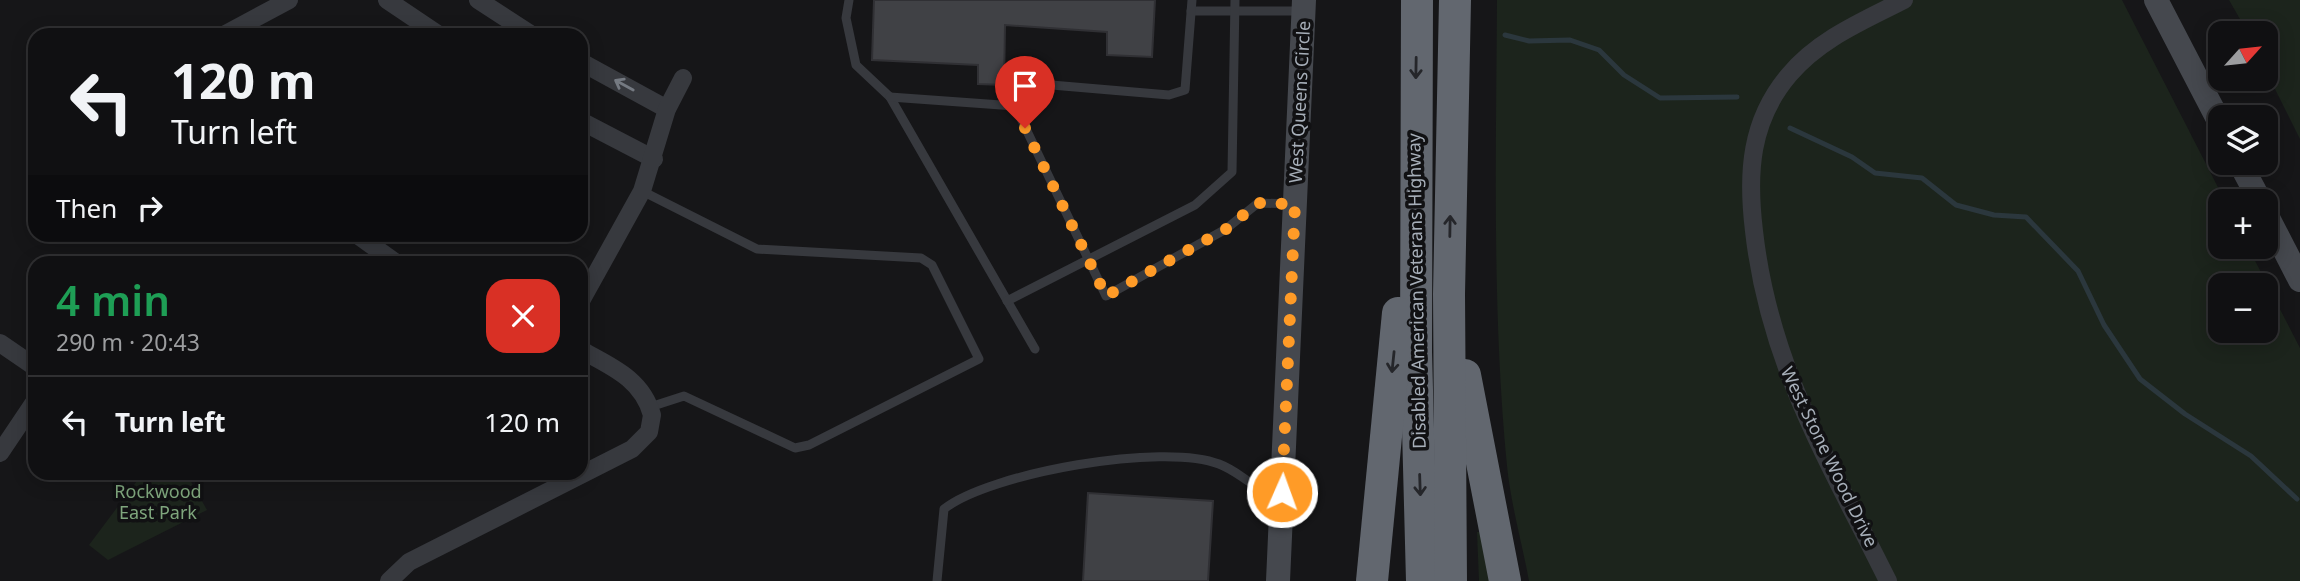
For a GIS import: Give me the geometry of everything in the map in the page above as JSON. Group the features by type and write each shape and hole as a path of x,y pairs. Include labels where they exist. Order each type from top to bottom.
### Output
{"highway":[{"name":"Disabled American Veterans Highway","path":"1417,0 1416,352 1422,581"},
{"name":"Disabled American Veterans Highway","path":"1451,581 1449,295 1455,0"},
{"path":"1372,581 1415,148"},
{"path":"1449,295 1505,581"}],"street":[{"path":"237,28 289,0"},
{"path":"387,0 429,28"},
{"path":"478,0 521,28"},
{"name":"West Stone Wood Drive","path":"1888,581 1797,398 1768,315 1759,272 1750,176 1753,146 1759,125 1788,76 1829,39 1904,0"},
{"path":"2156,0 2211,105"},
{"name":"West Queens Circle","path":"1278,581 1304,6"},
{"path":"588,66 667,109"},
{"path":"588,288 642,191 654,159 667,109 683,78"},
{"path":"588,125 654,159"},
{"path":"2278,237 2300,280"},
{"path":"367,242 387,256"},
{"path":"0,343 28,362"},
{"path":"588,354 629,376 651,411 649,432 632,449 588,471"},
{"path":"0,453 28,411"},
{"path":"390,579 423,555 571,480"}],"lane":[{"path":"849,0 846,18 856,65 890,97 1035,349"},
{"path":"1192,0 1185,90 1169,95 1016,82 1015,106 1087,261 1106,296 1226,229 1258,203 1295,204"},
{"path":"1007,301 1195,205 1232,172 1235,0"},
{"path":"1191,11 1304,6"},
{"path":"890,97 1015,106"},
{"path":"642,191 757,249 921,258 932,265 979,359 809,445 795,448 684,396 651,411"},
{"path":"937,581 944,509 956,500 1008,479 1094,463 1170,458 1218,463 1260,490 1282,492"}],"green space":[{"path":"1497,0 2122,0 2208,168 2208,175 2212,175 2219,189 2208,189 2208,259 2254,259 2261,273 2208,273 2208,343 2278,343 2278,305 2300,348 2300,581 1529,581 1509,481 1502,408 1496,233"},
{"path":"2229,0 2300,0 2300,139 2276,91 2278,21 2241,21"},
{"name":"Rockwood East Park","path":"138,480 190,480 207,510 108,560 89,545"},
{"path":"1477,532 1487,532 1498,581 1479,581"}],"building":[{"path":"874,0 1155,0 1152,57 1107,55 1107,32 1005,25 1004,85 978,84 978,65 872,60"},
{"path":"1088,493 1213,501 1208,581 1083,581"}],"waterway":[{"path":"1505,35 1529,41 1570,40 1599,50 1624,75 1660,98 1737,97"},
{"path":"1790,128 1852,157 1875,173 1922,178 1956,205 1994,215 2026,217 2078,271 2104,325 2140,379 2185,414 2251,456 2297,499"}],"route":[{"path":"1025,128 1106,296 1226,229 1258,203 1295,204 1282,492"}]}
